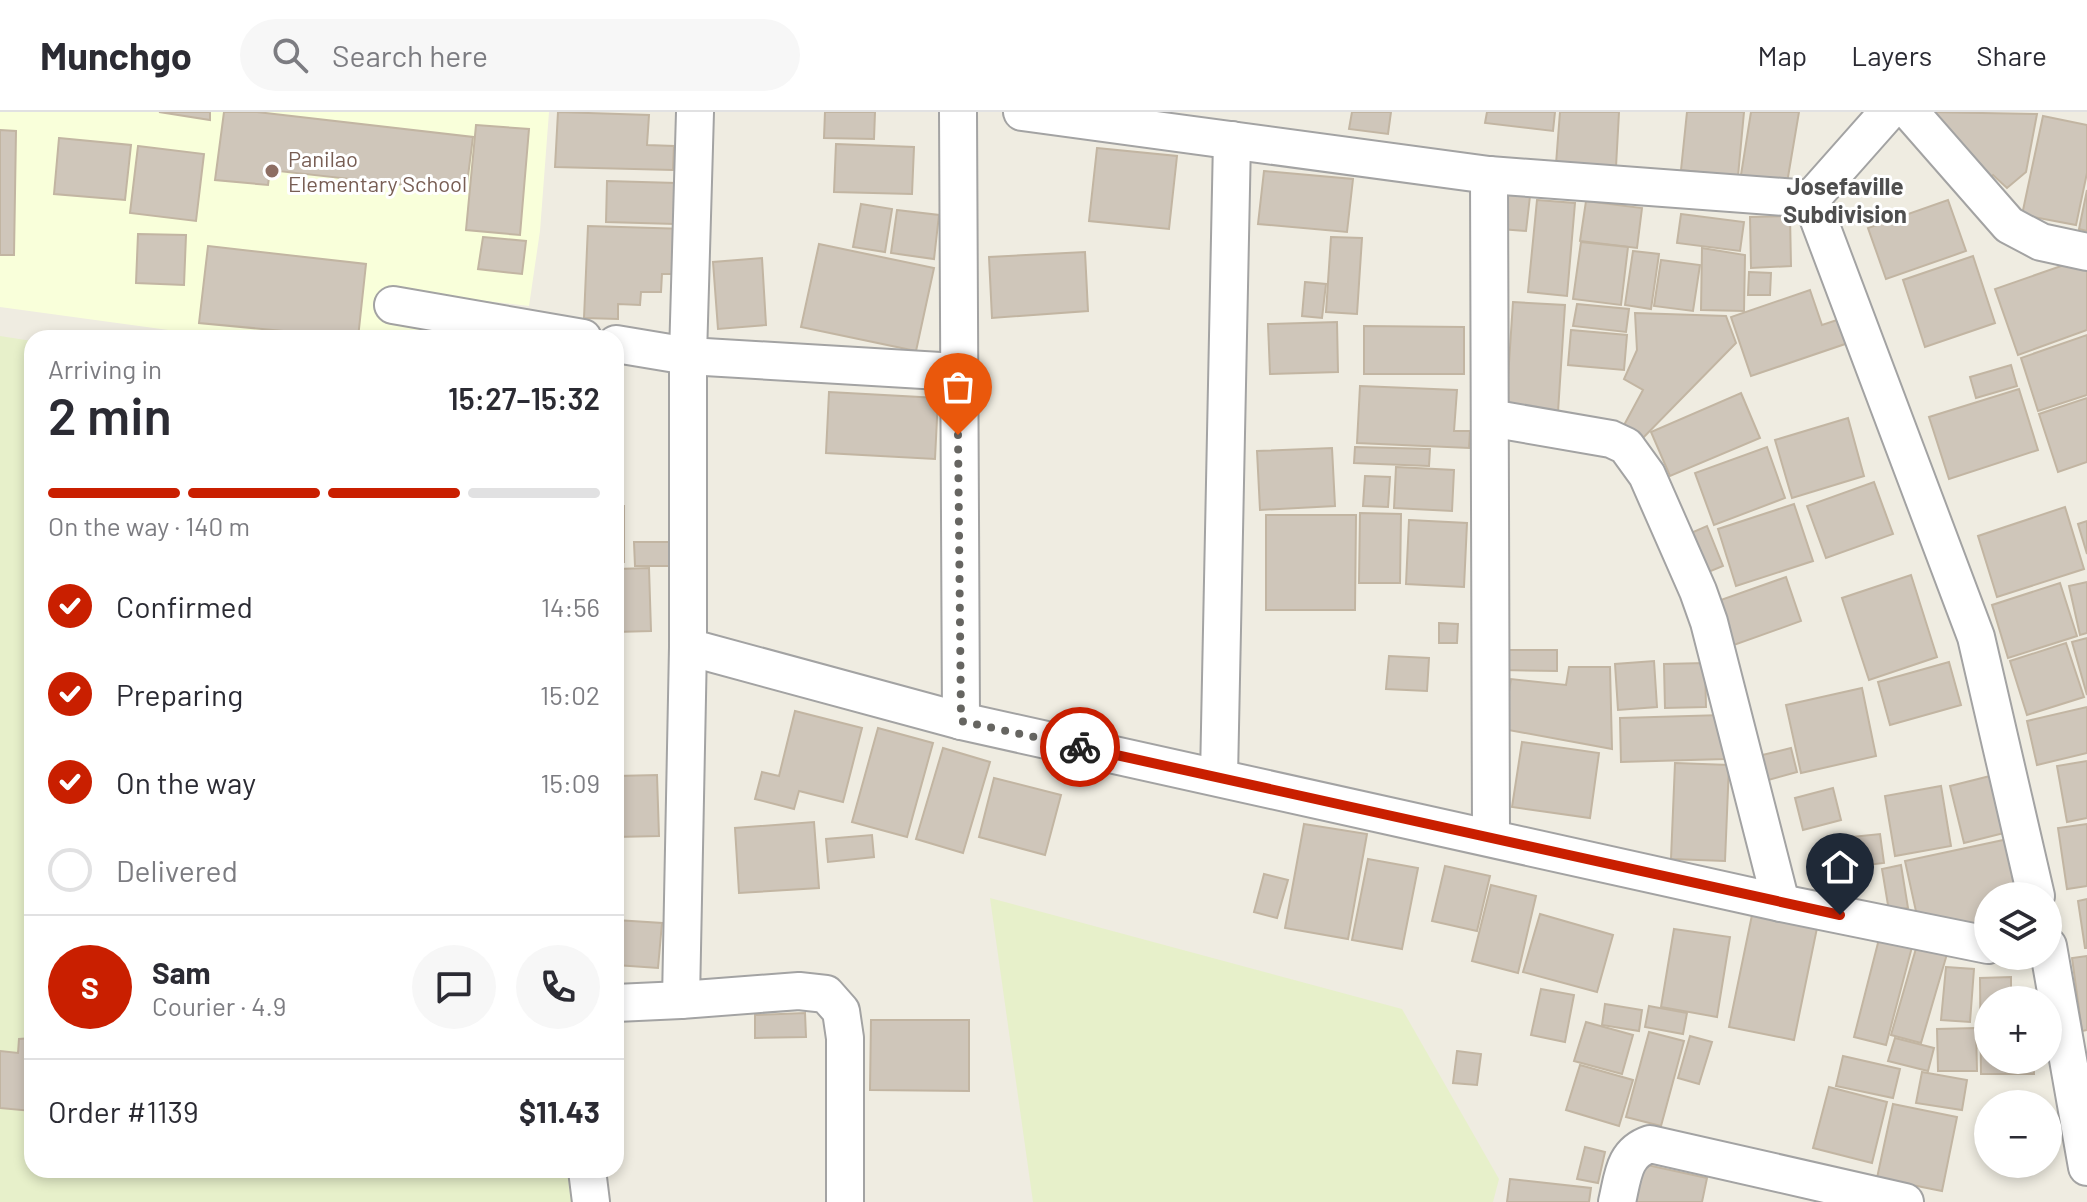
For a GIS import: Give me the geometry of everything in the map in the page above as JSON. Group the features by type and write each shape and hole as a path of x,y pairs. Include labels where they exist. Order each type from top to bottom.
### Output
{"street":[{"path":"681,1000 688,647 688,356 695,112"},
{"path":"958,112 961,721"},
{"path":"1022,112 1489,175 1811,199"},
{"path":"1811,199 1888,112"},
{"path":"1910,112 2009,225 2041,242 2087,252"},
{"path":"1219,777 1232,140"},
{"path":"1489,175 1491,836"},
{"path":"1811,199 1976,637 2033,882"},
{"path":"393,305 537,330"},
{"path":"624,345 688,356 957,372"},
{"path":"1490,418 1611,439 1626,446 1647,475 1709,622 1781,903"},
{"path":"688,647 961,721 1491,836 1781,903 1974,942"},
{"path":"2051,970 2087,1167"},
{"path":"624,1003 799,991 826,994 841,1011 845,1038 845,1202"},
{"path":"1617,1202 1627,1159 1636,1149 1650,1144 1905,1202"},
{"path":"588,1178 591,1202"}],"shaded area":[{"name":"Panilao Elementary School","path":"0,112 549,112 540,231 529,306 477,300 472,330 168,330 0,307"},
{"path":"0,336 24,340 24,1178 590,1178 591,1202 0,1202"},
{"path":"990,898 1402,1009 1499,1179 1493,1202 1033,1202"}],"building":[{"path":"159,112 210,112 210,120"},
{"path":"224,112 257,112 473,137 466,192 270,170 268,185 215,180"},
{"path":"558,112 649,115 647,145 674,146 673,170 555,167"},
{"path":"825,112 875,112 874,139 824,138"},
{"path":"1352,112 1391,112 1388,134 1349,129"},
{"path":"1487,112 1555,112 1553,131 1485,123"},
{"path":"1560,112 1619,112 1616,167 1556,164"},
{"path":"1687,112 1744,112 1738,176 1681,170"},
{"path":"1751,112 1799,112 1787,183 1741,175"},
{"path":"1928,112 2037,114 2026,172 2007,188 1993,175 1985,182"},
{"path":"2043,116 2087,125 2087,173 2076,225 2022,215"},
{"path":"476,125 529,129 520,235 466,230"},
{"path":"0,130 16,131 14,255 0,255"},
{"path":"59,138 131,145 125,200 54,194"},
{"path":"836,144 914,147 912,194 834,192"},
{"path":"138,146 204,154 196,221 130,213"},
{"path":"1097,148 1177,156 1169,229 1089,221"},
{"path":"1264,171 1353,179 1347,232 1258,224"},
{"path":"607,181 676,183 675,224 606,222"},
{"path":"2087,190 2087,231 2079,229"},
{"path":"1503,194 1530,196 1526,231 1500,229"},
{"path":"1537,200 1575,203 1567,296 1528,292"},
{"path":"1948,200 1966,251 1886,279 1868,228"},
{"path":"1586,201 1642,208 1637,248 1580,241"},
{"path":"861,204 892,209 885,252 853,247"},
{"path":"897,210 939,215 934,259 891,253"},
{"path":"1681,214 1744,222 1740,251 1677,243"},
{"path":"1790,216 1791,266 1751,268 1750,217"},
{"path":"588,226 686,229 685,274 662,274 661,292 641,292 640,305 618,304 618,319 584,318"},
{"path":"138,234 186,235 184,285 136,283"},
{"path":"483,237 526,241 522,274 478,269"},
{"path":"1331,237 1362,238 1357,314 1326,312"},
{"path":"1581,242 1628,247 1621,305 1573,299"},
{"path":"819,244 934,268 916,351 801,327"},
{"path":"208,246 366,264 359,330 273,330 199,323"},
{"path":"1702,248 1745,255 1744,311 1701,310"},
{"path":"1633,251 1659,254 1651,309 1625,305"},
{"path":"1085,252 1088,311 992,318 989,257"},
{"path":"1973,256 1995,323 1925,347 1903,280"},
{"path":"2087,257 2087,330 2018,355 1995,289"},
{"path":"762,258 766,325 718,329 713,262"},
{"path":"1661,260 1700,265 1693,311 1654,306"},
{"path":"1749,272 1771,273 1770,295 1748,295"},
{"path":"1305,282 1326,284 1322,318 1302,316"},
{"path":"1810,290 1822,325 1843,318 1851,342 1751,376 1731,317"},
{"path":"1513,302 1565,305 1558,412 1506,408"},
{"path":"1577,304 1629,309 1626,332 1573,326"},
{"path":"1635,313 1726,316 1736,343 1641,440 1623,427 1643,390 1624,379 1637,350"},
{"path":"1337,322 1338,372 1270,374 1268,324"},
{"path":"1364,326 1464,327 1464,374 1364,374"},
{"path":"1571,330 1627,335 1624,370 1568,365"},
{"path":"2087,335 2087,395 2038,411 2021,358"},
{"path":"2011,365 2017,386 1976,398 1970,377"},
{"path":"1360,386 1457,390 1454,431 1470,431 1469,448 1357,443"},
{"path":"2019,389 2038,450 1949,479 1929,417"},
{"path":"829,392 938,398 935,459 826,453"},
{"path":"1741,393 1760,438 1670,476 1651,432"},
{"path":"2087,398 2087,462 2058,472 2039,414"},
{"path":"1848,418 1864,476 1792,498 1775,440"},
{"path":"1355,447 1430,449 1429,466 1354,463"},
{"path":"1767,447 1785,498 1714,525 1695,473"},
{"path":"1332,448 1335,506 1260,510 1257,451"},
{"path":"1396,467 1454,470 1452,511 1394,508"},
{"path":"1365,476 1390,477 1388,507 1363,506"},
{"path":"1874,482 1893,534 1826,558 1807,506"},
{"path":"1794,504 1813,561 1736,586 1718,529"},
{"path":"2065,507 2084,569 1997,597 1978,536"},
{"path":"1360,513 1401,514 1400,583 1359,583"},
{"path":"1266,515 1356,515 1355,610 1266,610"},
{"path":"1409,520 1467,523 1464,587 1406,584"},
{"path":"2087,521 2087,554 2078,524"},
{"path":"1707,526 1723,566 1701,575 1684,536"},
{"path":"634,542 673,542 673,566 635,566"},
{"path":"649,568 651,631 624,632 624,569"},
{"path":"1911,575 1937,657 1869,680 1842,598"},
{"path":"1786,577 1801,621 1731,646 1715,602"},
{"path":"2087,582 2087,633 2080,635 2069,586"},
{"path":"2060,583 2077,636 2008,658 1992,605"},
{"path":"1439,623 1458,624 1457,643 1439,643"},
{"path":"2087,638 2087,695 2072,642"},
{"path":"2066,643 2084,697 2027,715 2010,661"},
{"path":"1504,650 1557,650 1557,671 1503,670"},
{"path":"1389,656 1429,658 1427,691 1386,689"},
{"path":"1654,661 1657,707 1618,710 1615,664"},
{"path":"1949,662 1961,705 1890,725 1878,682"},
{"path":"1705,663 1706,707 1665,708 1664,664"},
{"path":"1569,667 1610,667 1612,749 1503,729 1511,679 1566,685"},
{"path":"1862,688 1876,756 1801,773 1786,705"},
{"path":"2087,707 2087,753 2037,765 2027,721"},
{"path":"795,711 862,728 843,802 799,791 794,809 755,799 762,772 779,776"},
{"path":"1723,715 1725,759 1621,762 1620,718"},
{"path":"878,728 933,743 907,837 852,822"},
{"path":"1522,742 1599,753 1590,818 1512,807"},
{"path":"943,748 990,762 963,853 916,839"},
{"path":"1791,748 1797,772 1761,782 1754,757"},
{"path":"2087,761 2087,818 2067,822 2057,766"},
{"path":"1675,763 1729,765 1725,861 1671,859"},
{"path":"657,775 659,836 624,837 624,776"},
{"path":"1994,775 2008,832 1964,843 1950,786"},
{"path":"994,778 1061,795 1045,855 979,837"},
{"path":"1941,786 1951,846 1895,856 1885,796"},
{"path":"1833,788 1841,820 1803,830 1795,798"},
{"path":"814,822 819,888 739,893 735,828"},
{"path":"1304,824 1367,834 1348,939 1285,928"},
{"path":"2087,824 2087,886 2067,889 2058,828"},
{"path":"1880,834 1884,863 1835,869 1833,839"},
{"path":"872,835 874,857 828,862 826,839"},
{"path":"2008,839 2016,882 1974,882 1974,926 1917,916 1905,861"},
{"path":"1368,859 1418,868 1402,949 1352,940"},
{"path":"1901,865 1908,908 1889,911 1882,869"},
{"path":"1445,866 1490,876 1477,931 1432,921"},
{"path":"1264,874 1288,880 1277,918 1254,912"},
{"path":"1491,885 1536,896 1518,973 1472,961"},
{"path":"2087,899 2087,948 2085,948 2078,901"},
{"path":"1540,914 1613,935 1597,992 1523,972"},
{"path":"1752,915 1817,928 1794,1040 1729,1027"},
{"path":"624,921 662,923 658,968 624,966"},
{"path":"1674,929 1730,937 1717,1017 1661,1007"},
{"path":"1879,939 1912,947 1886,1045 1854,1037"},
{"path":"1917,945 1947,954 1921,1043 1891,1035"},
{"path":"2087,956 2087,1030 2082,1031 2072,958"},
{"path":"1946,967 1974,969 1970,1022 1941,1020"},
{"path":"2011,977 2011,986 1980,986 1980,978"},
{"path":"1541,989 1574,995 1565,1042 1531,1035"},
{"path":"1605,1004 1642,1010 1639,1031 1602,1025"},
{"path":"1649,1006 1687,1013 1683,1034 1645,1027"},
{"path":"805,1013 806,1037 755,1038 755,1015"},
{"path":"871,1020 969,1020 969,1091 870,1090"},
{"path":"1586,1022 1633,1035 1622,1074 1574,1061"},
{"path":"1974,1028 1974,1071 1938,1071 1937,1029"},
{"path":"1649,1032 1684,1041 1661,1126 1626,1117"},
{"path":"1690,1036 1712,1042 1699,1084 1678,1078"},
{"path":"1895,1038 1934,1048 1928,1071 1888,1061"},
{"path":"19,1039 24,1039 24,1110 0,1108 0,1051 18,1053"},
{"path":"1457,1051 1481,1054 1477,1085 1453,1083"},
{"path":"1843,1056 1900,1069 1893,1098 1836,1086"},
{"path":"1580,1065 1633,1080 1619,1126 1566,1110"},
{"path":"1922,1072 1967,1080 1962,1110 1916,1103"},
{"path":"1829,1087 1887,1102 1872,1163 1813,1148"},
{"path":"1893,1104 1957,1117 1942,1191 1877,1178"},
{"path":"1585,1147 1605,1152 1598,1183 1577,1179"},
{"path":"1638,1163 1707,1178 1702,1202 1629,1202"},
{"path":"1510,1179 1591,1188 1589,1202 1507,1202"}],"way so far":[{"path":"958,435 961,721 1080,747"}],"place":[{"name":"Panilao Elementary School","path":"272,171"}],"district":[{"name":"Josefaville Subdivision","path":"1845,199"}],"route":[{"path":"1080,747 1840,915"}]}
